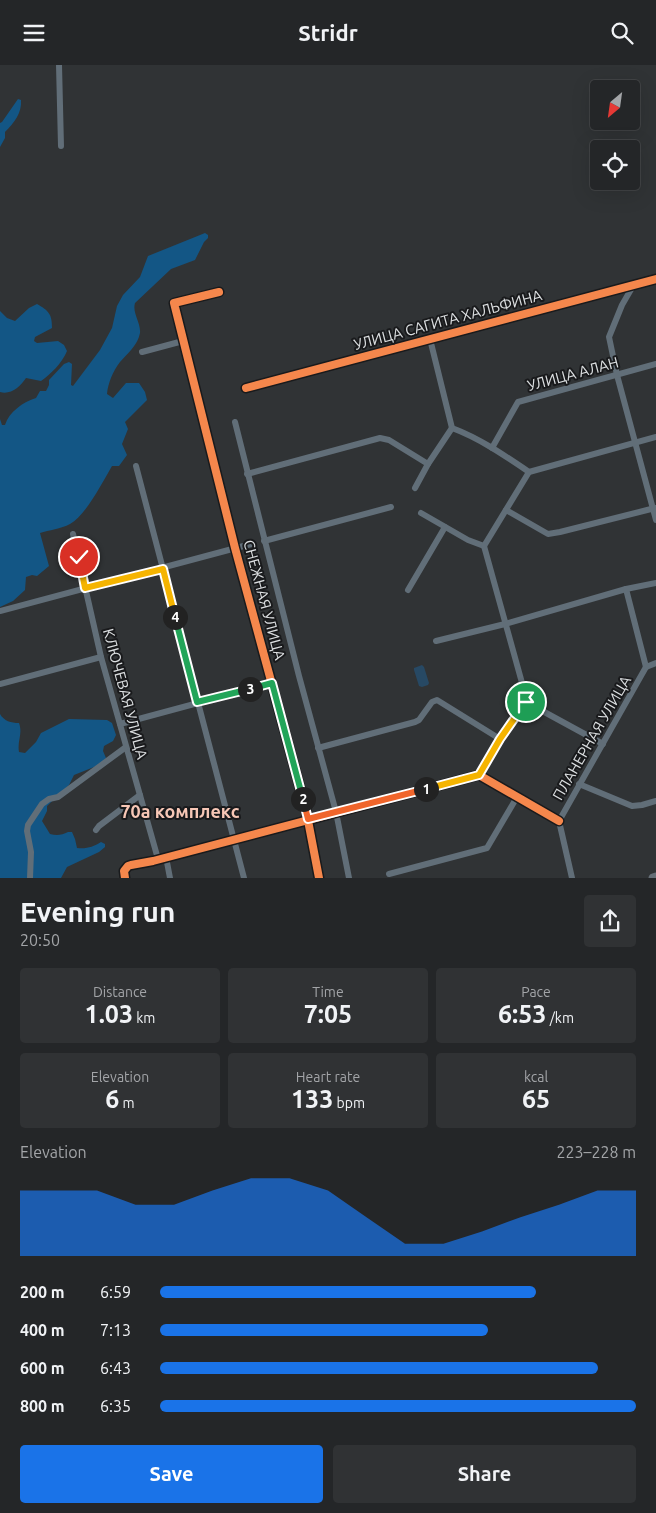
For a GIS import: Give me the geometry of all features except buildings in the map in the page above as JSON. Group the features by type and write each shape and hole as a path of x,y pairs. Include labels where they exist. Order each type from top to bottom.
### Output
{"street":[{"path":"59,65 61,147"},
{"name":"УЛИЦА САГИТА ХАЛЬФИНА","path":"246,388 656,279"},
{"path":"633,286 622,305 609,337 617,375 656,520"},
{"name":"СНЕЖНАЯ УЛИЦА","path":"219,292 174,303 235,548 308,819 319,878"},
{"path":"415,489 428,464 452,428 430,339"},
{"path":"142,352 183,341"},
{"name":"УЛИЦА АЛАН","path":"492,448 518,402 656,364"},
{"path":"234,421 336,812 349,878"},
{"path":"452,428 464,432 529,472"},
{"path":"479,775 500,739 526,702 484,546 529,472 656,437"},
{"path":"247,475 380,438 389,440 428,464"},
{"path":"136,466 244,878"},
{"path":"264,541 391,507"},
{"path":"506,510 548,533 560,532 654,508"},
{"path":"421,513 468,540 484,546"},
{"path":"408,590 445,527"},
{"name":"КЛЮЧЕВАЯ УЛИЦА","path":"73,534 101,657 140,795 156,860"},
{"path":"0,611 251,544"},
{"path":"436,641 505,624 626,589 656,583"},
{"path":"626,589 646,667 656,663"},
{"path":"0,684 101,657"},
{"name":"ПЛАНЕРНАЯ УЛИЦА","path":"559,821 646,667"},
{"path":"120,724 272,683"},
{"path":"318,747 415,722 432,702 437,700 500,739"},
{"path":"526,702 602,744"},
{"path":"30,878 31,852 27,831 28,825 42,804 49,799 58,797 126,747"},
{"path":"125,878 124,871 128,866 479,775 559,821 572,878"},
{"path":"579,783 632,806 656,801"},
{"path":"96,830 99,825 140,795"},
{"path":"390,874 487,848 517,797"},
{"path":"166,857 170,878"}],"shaded area":[{"path":"18,99 21,100 19,113 5,132 5,138 0,147 0,123"},
{"path":"205,233 208,235 208,238 195,260 171,269 135,303 134,307 140,329 139,337 135,345 115,369 107,394 113,398 126,383 139,383 145,392 147,400 125,422 128,429 122,444 127,455 119,466 112,466 93,498 76,520 63,527 40,533 49,566 37,576 26,577 25,590 13,601 0,607 0,419 2,425 5,425 17,408 36,398 40,391 46,391 49,380 64,364 69,362 72,364 71,385 73,386 100,350 112,328 117,306 123,295 140,277 148,256"},
{"path":"37,304 49,313 52,328 35,337 34,341 37,343 58,341 64,345 67,351 56,368 41,381 26,378 15,389 4,393 0,392 0,311 7,318 15,321 29,308"},
{"path":"422,665 429,683 422,687 419,686 414,668"},
{"path":"0,714 8,721 19,723 19,752 25,753 36,742 41,733 69,719 107,720 112,723 116,735 113,741 104,746 103,751 106,758 99,765 74,775 69,785 47,806 47,811 42,821 50,834 59,835 72,832 77,848 90,847 101,842 105,844 105,847 99,852 67,867 61,878 0,878"}],"cycle path":[{"path":"246,388 656,279"},
{"path":"219,292 174,303 235,548 306,810 319,878"},
{"path":"125,878 124,871 131,865 153,861 479,775 559,821"}],"district":[{"name":"70а комплекс","path":"180,812"}],"route":[{"path":"79,557 85,588 163,569 197,702 272,683 308,819 479,775 500,739 526,702"}]}
